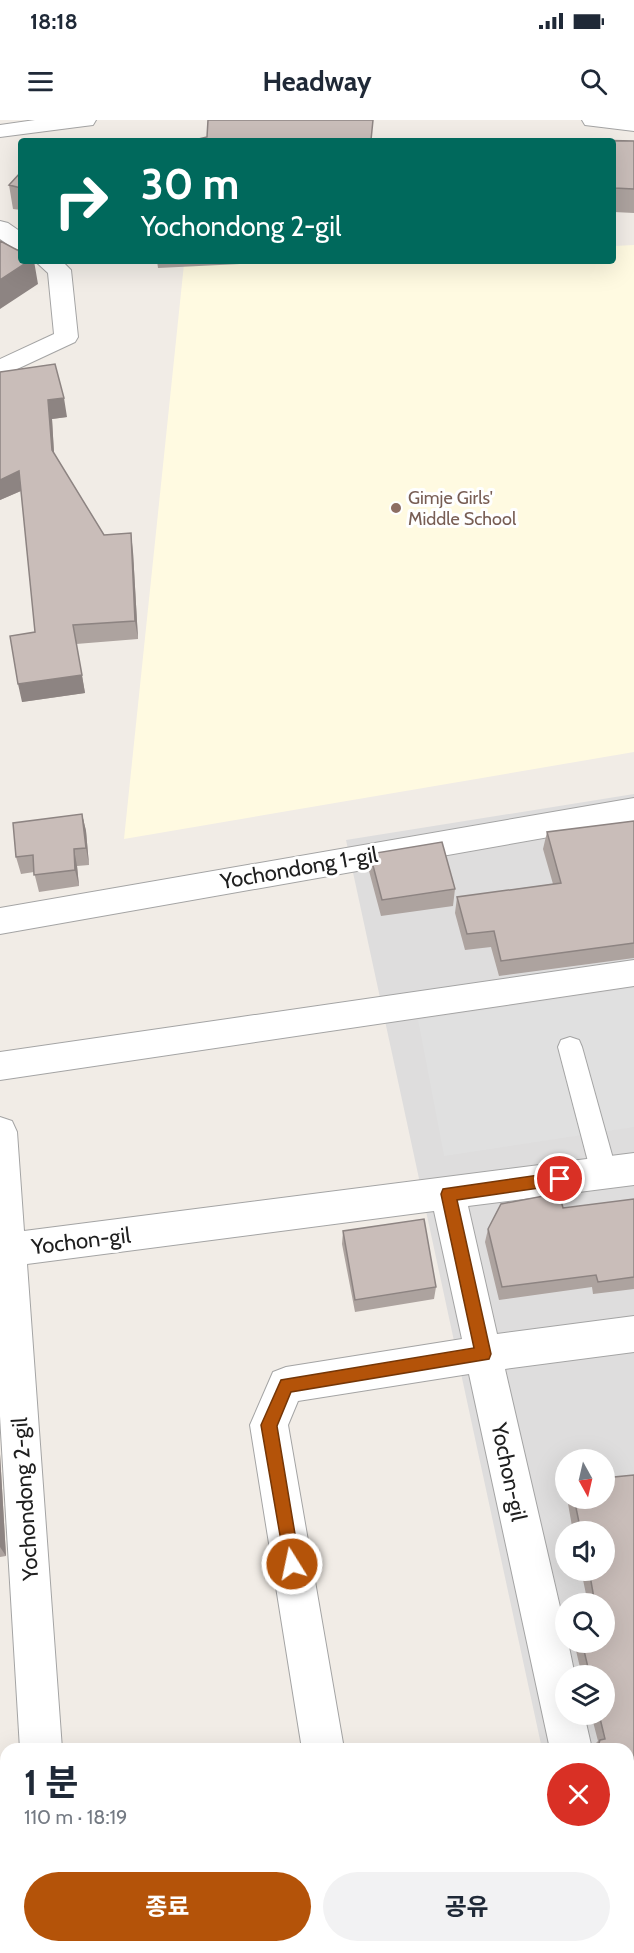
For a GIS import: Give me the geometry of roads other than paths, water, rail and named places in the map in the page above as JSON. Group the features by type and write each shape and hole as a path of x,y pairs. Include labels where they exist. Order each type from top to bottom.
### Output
{"street":[{"path":"0,131 85,120"},
{"path":"593,120 634,125"},
{"path":"0,228 18,241"},
{"path":"0,369 66,337 59,270 50,264"},
{"name":"Yochondong 1-gil","path":"0,921 634,810"},
{"path":"0,1066 634,973"},
{"name":"Yochondong 2-gil","path":"0,1132 5,1250 41,1743"},
{"name":"Yochon-gil","path":"5,1250 619,1171"},
{"name":"Yochon-gil","path":"448,1194 569,1743"},
{"path":"322,1743 269,1425 286,1385 483,1354 634,1334"}],"lane":[{"path":"570,1047 619,1171"}],"place":[{"name":"Gimje Girls' Middle School","path":"396,508"}]}
